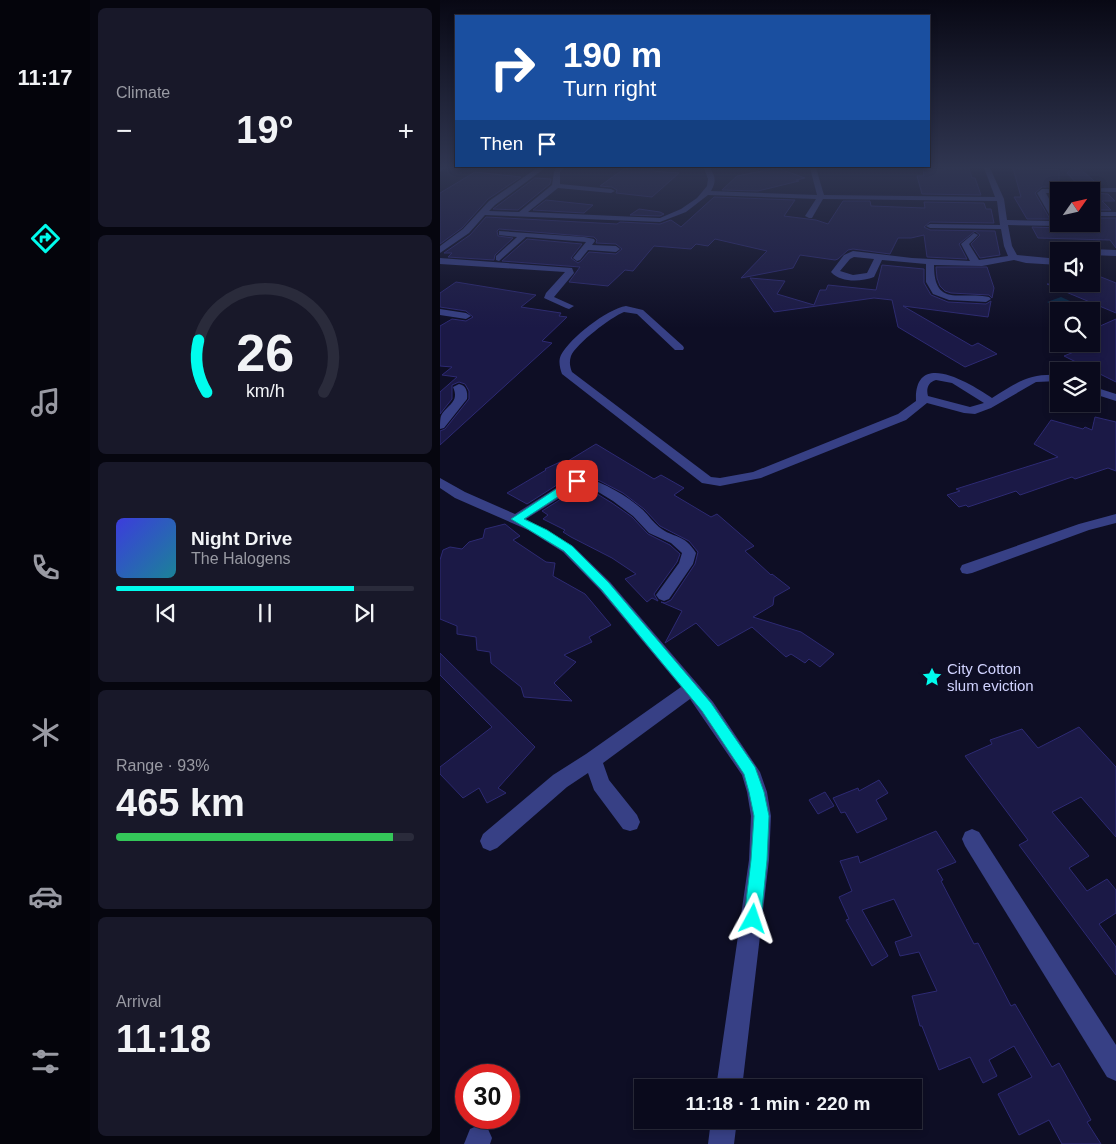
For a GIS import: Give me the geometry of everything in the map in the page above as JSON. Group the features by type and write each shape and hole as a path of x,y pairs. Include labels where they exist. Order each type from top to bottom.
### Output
{"street":[{"path":"440,250 466,231 475,221"},
{"path":"546,221 568,227 588,240 590,244 577,258"},
{"path":"502,233 525,234 568,227 642,221"},
{"path":"1003,221 1008,246 1014,257"},
{"path":"930,226 1050,224"},
{"path":"499,258 525,234"},
{"path":"974,235 965,244 976,263"},
{"path":"587,247 616,249"},
{"path":"1100,252 1116,253"},
{"path":"879,257 976,263 1003,262 1014,257 1050,262"},
{"path":"440,261 569,270 570,272 549,295 549,298 554,301 569,306"},
{"path":"930,261 932,286 938,294 951,298 986,299"},
{"path":"1100,262 1116,262"},
{"path":"679,348 640,312 634,309 624,309 615,311 580,340 566,354 564,366 568,374 706,480 720,482 756,475 894,421 919,405 923,399 922,387 934,376 943,376 968,388 992,403"},
{"path":"440,312 466,316"},
{"path":"923,399 974,410 992,403 1034,377 1050,377"},
{"path":"440,425 461,399 462,394 459,387"},
{"path":"938,401 968,388"},
{"path":"1100,392 1116,398"},
{"path":"516,519 577,481 583,480 605,491 632,508 654,530 673,537 683,544 689,553 686,564 664,595"},
{"path":"440,482 460,495 543,533 568,549 628,612 691,689 726,734 750,772 757,792 761,816 759,860 753,919 730,1079"},
{"path":"967,569 1084,527 1116,518"},
{"path":"490,841 560,781 593,760 691,689"},
{"path":"593,760 601,784 630,822"},
{"path":"972,839 1116,1068"},
{"path":"721,1144 723,1129"}],"water":[{"path":"1061,297 1072,302 1050,303 1047,302"}],"building":[{"path":"440,221 468,221 462,228 440,244"},
{"path":"482,221 660,224 673,221 681,227 687,221 820,221 828,224 830,221 994,221 994,223 930,222 924,227 930,230 995,231 1000,255 980,258 971,244 980,235 975,231 959,244 967,259 927,257 924,235 898,238 890,254 853,249 848,250 835,260 800,255 793,268 741,278 767,251 715,239 708,246 696,244 691,249 654,246 633,271 625,270 608,286 569,282 580,267 502,261 527,239 582,244 571,258 578,263 589,252 616,254 622,249 616,244 596,243 597,240 594,237 499,229 497,231 498,236 513,238 495,255 494,260 448,257 452,253 444,253 470,235"},
{"path":"1100,221 1116,221 1116,248 1110,240 1038,238 1032,227 1050,228 1050,232 1100,232"},
{"path":"882,265 924,269 924,283 931,295 948,302 986,304 991,301 988,317 903,306 972,346 978,343 997,354 965,367 898,327 892,300 874,298 774,312 750,278 785,281 777,294 814,305 820,290 826,290 828,285 876,290"},
{"path":"936,267 987,267 994,288 992,298 989,295 945,291 940,286 937,278"},
{"path":"1100,277 1116,283 1116,313 1100,306 1100,302 1090,302 1066,292 1100,292"},
{"path":"456,282 536,295 521,307 561,313 559,316 567,317 542,341 552,343 440,445 440,431 445,429 469,399 469,391 465,384 459,382 452,385 452,399 440,414 440,392 457,377 442,375 452,367 440,366 440,326 452,319 466,321 473,317 466,311 440,307 440,293"},
{"path":"1116,319 1116,382 1100,374 1100,362 1076,362 1064,356 1074,352 1100,352 1100,326"},
{"path":"1095,417 1116,422 1116,471 1108,468 1075,479 1072,477 1020,495 1016,491 968,507 966,505 959,507 947,495 960,491 956,489 1058,457 1034,444 1051,420 1092,430"},
{"path":"596,444 654,479 661,475 684,488 674,495 711,517 717,514 754,546 745,551 771,575 790,588 774,597 773,605 753,617 801,632 834,654 820,667 809,659 805,663 791,654 786,657 752,627 718,646 696,623 665,643 682,611 661,602 665,603 671,600 695,564 698,552 689,541 660,526 644,509 623,493 584,475 571,476 527,504 507,493 545,469 560,462 563,464"},
{"path":"580,487 594,492 612,503 632,517 648,534 670,545 680,554 677,562 654,594 658,601 652,598 647,602 625,579 636,574 612,558 563,532 565,530 543,519 548,515 542,511"},
{"path":"505,524 520,536 513,540 546,562 555,563 553,576 585,594 611,625 589,637 592,642 564,655 576,662 554,683 572,701 524,697 521,687 491,663 490,652 477,650 476,637 457,634 457,626 440,619 440,560 443,550 450,547 462,549 469,542 483,538 485,529"},
{"path":"440,653 535,747 498,788 506,793 487,803 479,788 463,798 440,774 440,767 492,727 440,675"},
{"path":"1079,727 1116,767 1116,837 1081,797 1052,812 1089,856 1069,868 1087,891 1107,879 1116,890 1116,913 1099,924 1116,947 1116,975 1019,845 1028,840 965,756 992,744 990,740 1022,729 1038,748"},
{"path":"879,780 888,793 876,800 887,819 857,833 845,812 841,813 833,798 858,788 859,791"},
{"path":"825,792 834,806 818,814 809,800"},
{"path":"936,831 956,862 937,870 974,944 978,943 1011,1006 1015,1004 1052,1067 1059,1063 1091,1120 1087,1122 1101,1144 1062,1144 1049,1120 1019,1135 998,1094 1032,1077 1014,1046 989,1060 997,1076 983,1083 970,1057 939,1070 922,1026 920,1026 912,996 937,991 919,952 900,956 895,942 912,936 894,899 862,910 888,956 872,966 846,920 849,919 839,897 852,891 840,861 858,856 860,863"}],"place":[{"name":"City Cotton slum eviction","path":"932,677"}],"route":[{"path":"577,481 516,519 554,539 568,549 605,586 707,707 750,772 757,792 761,816 753,919"}]}
